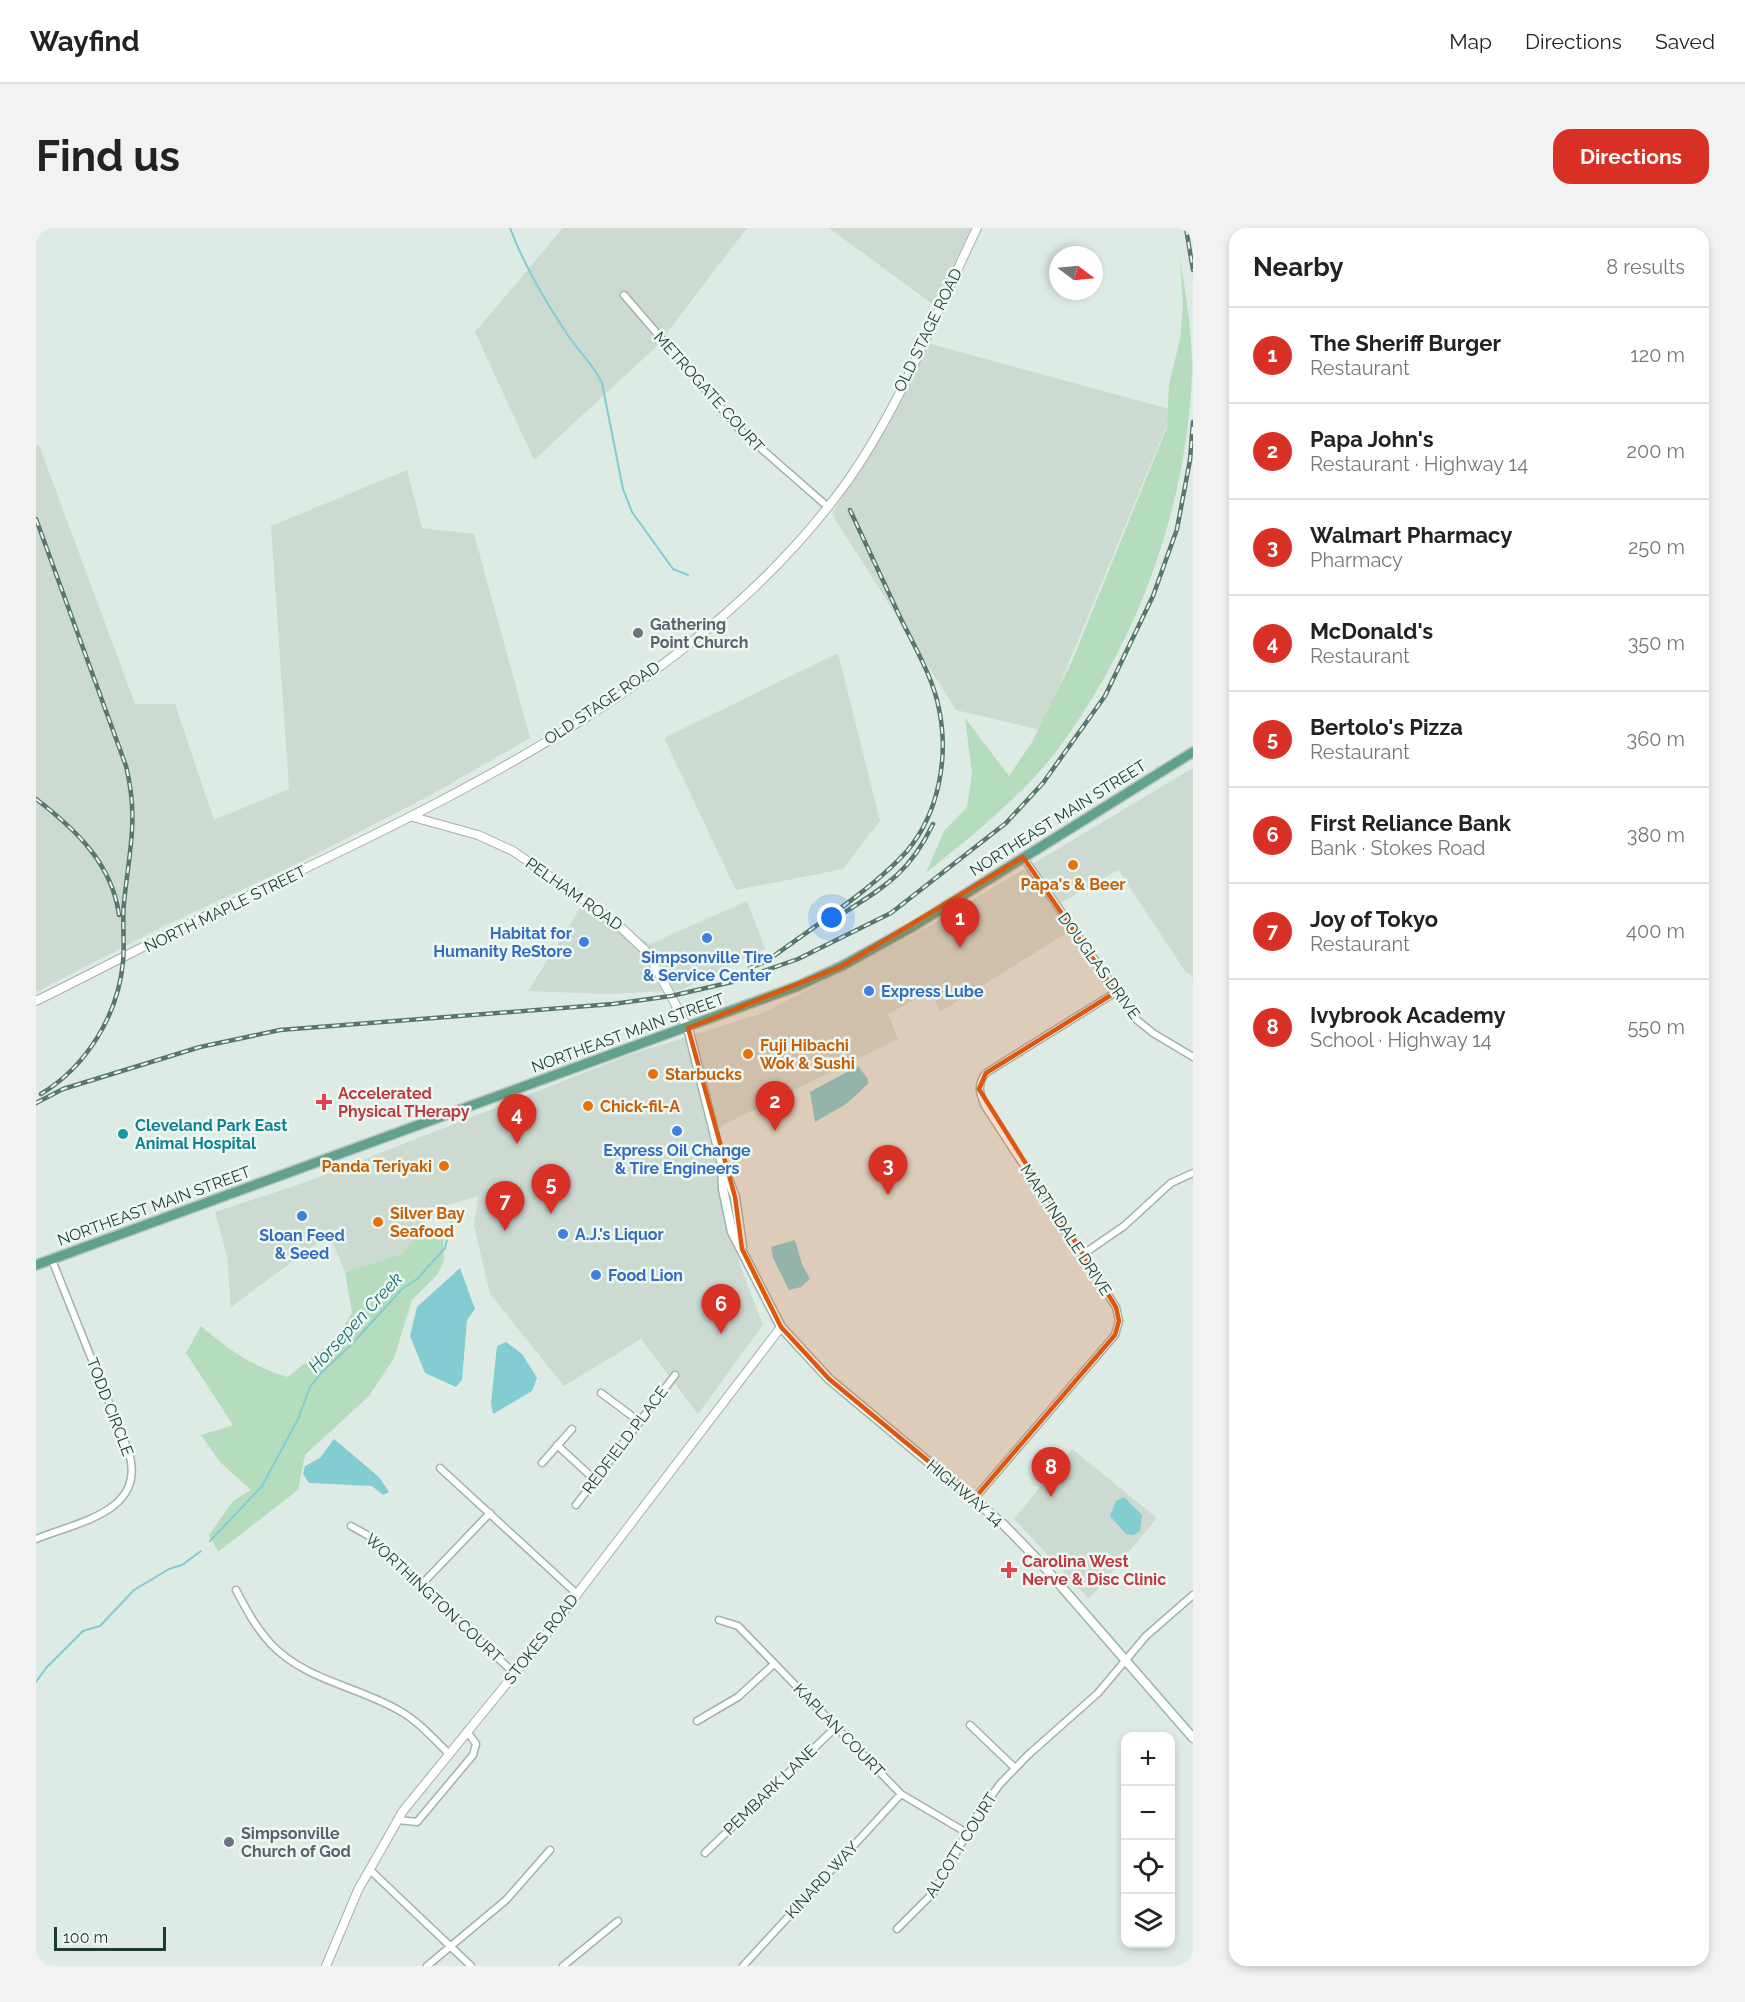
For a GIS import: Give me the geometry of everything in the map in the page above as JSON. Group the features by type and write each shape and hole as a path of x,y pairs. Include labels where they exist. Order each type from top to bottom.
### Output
{"main road":[{"name":"NORTHEAST MAIN STREET","path":"36,1265 587,1062 758,1003 842,966 914,926 1193,752"},
{"name":"HIGHWAY 14","path":"688,1028 722,1164 723,1189 732,1232 758,1287 781,1327 824,1375 974,1499 1040,1562 1193,1738"}],"street":[{"name":"OLD STAGE ROAD","path":"413,817 558,734 663,662 747,594 806,535 856,468 886,416 977,228"},
{"name":"METROGATE COURT","path":"624,295 739,429 828,507"},
{"name":"NORTH MAPLE STREET","path":"36,1001 413,817"},
{"name":"PELHAM ROAD","path":"413,817 478,835 513,851 614,921 648,953 688,1028"},
{"name":"DOUGLAS DRIVE","path":"1023,857 1116,992 1144,1027 1193,1057"},
{"name":"MARTINDALE DRIVE","path":"974,1499 1116,1333 1119,1321 1118,1312 985,1106 979,1085 986,1073 1116,992"},
{"path":"1082,1255 1124,1226 1171,1183 1193,1173"},
{"name":"TODD CIRCLE","path":"36,1539 110,1509 125,1494 132,1474 128,1450 52,1260"},
{"name":"STOKES ROAD","path":"326,1966 369,1869 397,1820 448,1753 515,1674 781,1327"},
{"name":"REDFIELD PLACE","path":"576,1505 675,1375"},
{"path":"601,1393 640,1422"},
{"path":"542,1463 572,1429"},
{"path":"557,1445 595,1480"},
{"path":"440,1468 577,1594"},
{"path":"421,1585 490,1513"},
{"name":"WORTHINGTON COURT","path":"351,1526 369,1536 515,1674"},
{"path":"236,1590 261,1632 287,1658 315,1675 399,1711 423,1728 448,1753"},
{"name":"ALCOTT COURT","path":"897,1929 934,1892 967,1833 1000,1784 1098,1693 1125,1658 1193,1595"},
{"name":"KAPLAN COURT","path":"719,1620 738,1626 901,1794 967,1833"},
{"path":"697,1721 738,1697 774,1664"},
{"path":"970,1725 1015,1768"},
{"name":"PEMBARK LANE","path":"705,1853 836,1728"},
{"path":"397,1820 417,1822 473,1755 476,1744 467,1731"},
{"name":"KINARD WAY","path":"743,1966 901,1794"},
{"path":"427,1966 506,1900 550,1850"},
{"path":"369,1869 471,1966"},
{"path":"563,1966 618,1921"}],"highlighted area":[{"path":"1023,857 1116,992 986,1073 979,1089 1116,1307 1119,1321 1115,1335 974,1499 829,1379 781,1327 742,1249 735,1197 688,1028 842,966"}],"shaded area":[{"path":"563,228 747,228 656,347 534,460 475,332"},
{"path":"829,228 971,228 935,306"},
{"path":"927,343 1173,410 1041,730 956,710 832,514 868,457"},
{"path":"36,445 39,445 135,704 175,704 214,820 289,789 271,526 407,470 422,528 474,534 530,738 429,796 303,861 160,928 36,992"},
{"path":"838,653 880,821 843,869 736,890 664,738"},
{"path":"1193,768 1193,977 1185,971 1118,870 1054,907 1068,932 940,1012 931,991 888,1014 898,1039 723,1125 710,1140 740,1265 763,1325 698,1414 641,1339 564,1386 490,1294 474,1225 478,1196 419,1213 426,1227 401,1254 345,1272 329,1234 231,1307 227,1256 215,1212 309,1181 632,1054 763,1013 931,925"},
{"path":"747,901 765,949 681,990 610,994 528,991 584,902 650,944"},
{"path":"1072,1449 1157,1518 1089,1599 1014,1519"}],"green space":[{"path":"1180,258 1191,346 1192,375 1188,426 1180,476 1168,526 1133,621 1084,711 1055,753 1010,801 926,873 944,831 967,807 972,773 965,718 1009,776 1032,742 1073,659 1167,427 1169,385 1180,339 1183,306"},
{"path":"426,1227 443,1235 444,1261 437,1275 412,1300 394,1358 369,1396 305,1455 298,1490 218,1552 209,1535 233,1501 251,1490 220,1462 201,1435 233,1425 186,1353 201,1326 242,1357 288,1377 337,1337 352,1313 345,1272 401,1254"}],"water":[{"path":"858,1066 868,1079 868,1084 846,1104 815,1122 810,1092"},
{"path":"795,1240 802,1264 810,1279 801,1287 789,1290 773,1258 771,1247"},
{"path":"460,1268 475,1309 467,1320 462,1380 456,1387 425,1373 410,1336 417,1307"},
{"path":"506,1342 522,1354 537,1378 532,1391 493,1414 491,1403 497,1346"},
{"path":"334,1439 379,1477 389,1492 383,1495 372,1486 309,1483 303,1474 305,1466 320,1458"},
{"path":"1124,1497 1142,1515 1140,1531 1134,1535 1126,1534 1110,1516 1116,1501"}],"waterway":[{"path":"510,228 543,296 602,383 623,489 632,512 673,569 688,575"},
{"name":"Horsepen Creek","path":"210,1541 262,1486 298,1419 310,1387 320,1374 351,1345 402,1289 417,1279 445,1248 454,1210"},
{"name":"Horsepen Creek","path":"36,1682 46,1668 83,1631 100,1626 134,1590 169,1569 182,1565 201,1551"}],"railway":[{"path":"1186,228 1193,270"},
{"path":"36,1103 63,1089 200,1047 280,1030 613,1004 671,996 732,982 798,959 891,913 1006,823 1043,783 1105,696 1153,596 1177,529 1190,460 1193,422"},
{"path":"750,968 767,961 859,895 893,866 907,851 927,820 939,784 943,746 936,697 922,662 850,510"},
{"path":"36,519 126,766 132,802 130,851 123,910 123,962 115,1001 107,1020 86,1054 73,1069 41,1094"},
{"path":"36,799 64,822 90,849 109,879 119,915"},
{"path":"839,916 894,878 915,855 933,824"}],"place":[{"name":"Gathering Point Church","path":"638,633"},
{"name":"Papa's & Beer","path":"1073,865"},
{"name":"Simpsonville Tire & Service Center","path":"707,938"},
{"name":"Habitat for Humanity ReStore","path":"584,942"},
{"name":"The Sheriff Burger","path":"960,948"},
{"name":"Express Lube","path":"869,991"},
{"name":"Fuji Hibachi Wok & Sushi","path":"748,1054"},
{"name":"Starbucks","path":"653,1074"},
{"name":"Accelerated Physical THerapy","path":"324,1102"},
{"name":"Chick-fil-A","path":"588,1106"},
{"name":"Express Oil Change & Tire Engineers","path":"677,1131"},
{"name":"Papa John's","path":"775,1131"},
{"name":"Cleveland Park East Animal Hospital","path":"123,1134"},
{"name":"McDonald's","path":"517,1144"},
{"name":"Panda Teriyaki","path":"444,1166"},
{"name":"Walmart Pharmacy","path":"888,1195"},
{"name":"Bertolo's Pizza","path":"551,1214"},
{"name":"Sloan Feed & Seed","path":"302,1216"},
{"name":"Silver Bay Seafood","path":"378,1222"},
{"name":"Joy of Tokyo","path":"505,1231"},
{"name":"A.J.'s Liquor","path":"563,1234"},
{"name":"Food Lion","path":"596,1275"},
{"name":"First Reliance Bank","path":"721,1334"},
{"name":"Ivybrook Academy","path":"1051,1497"},
{"name":"Carolina West Nerve & Disc Clinic","path":"1009,1570"},
{"name":"Simpsonville Church of God","path":"229,1842"}]}
